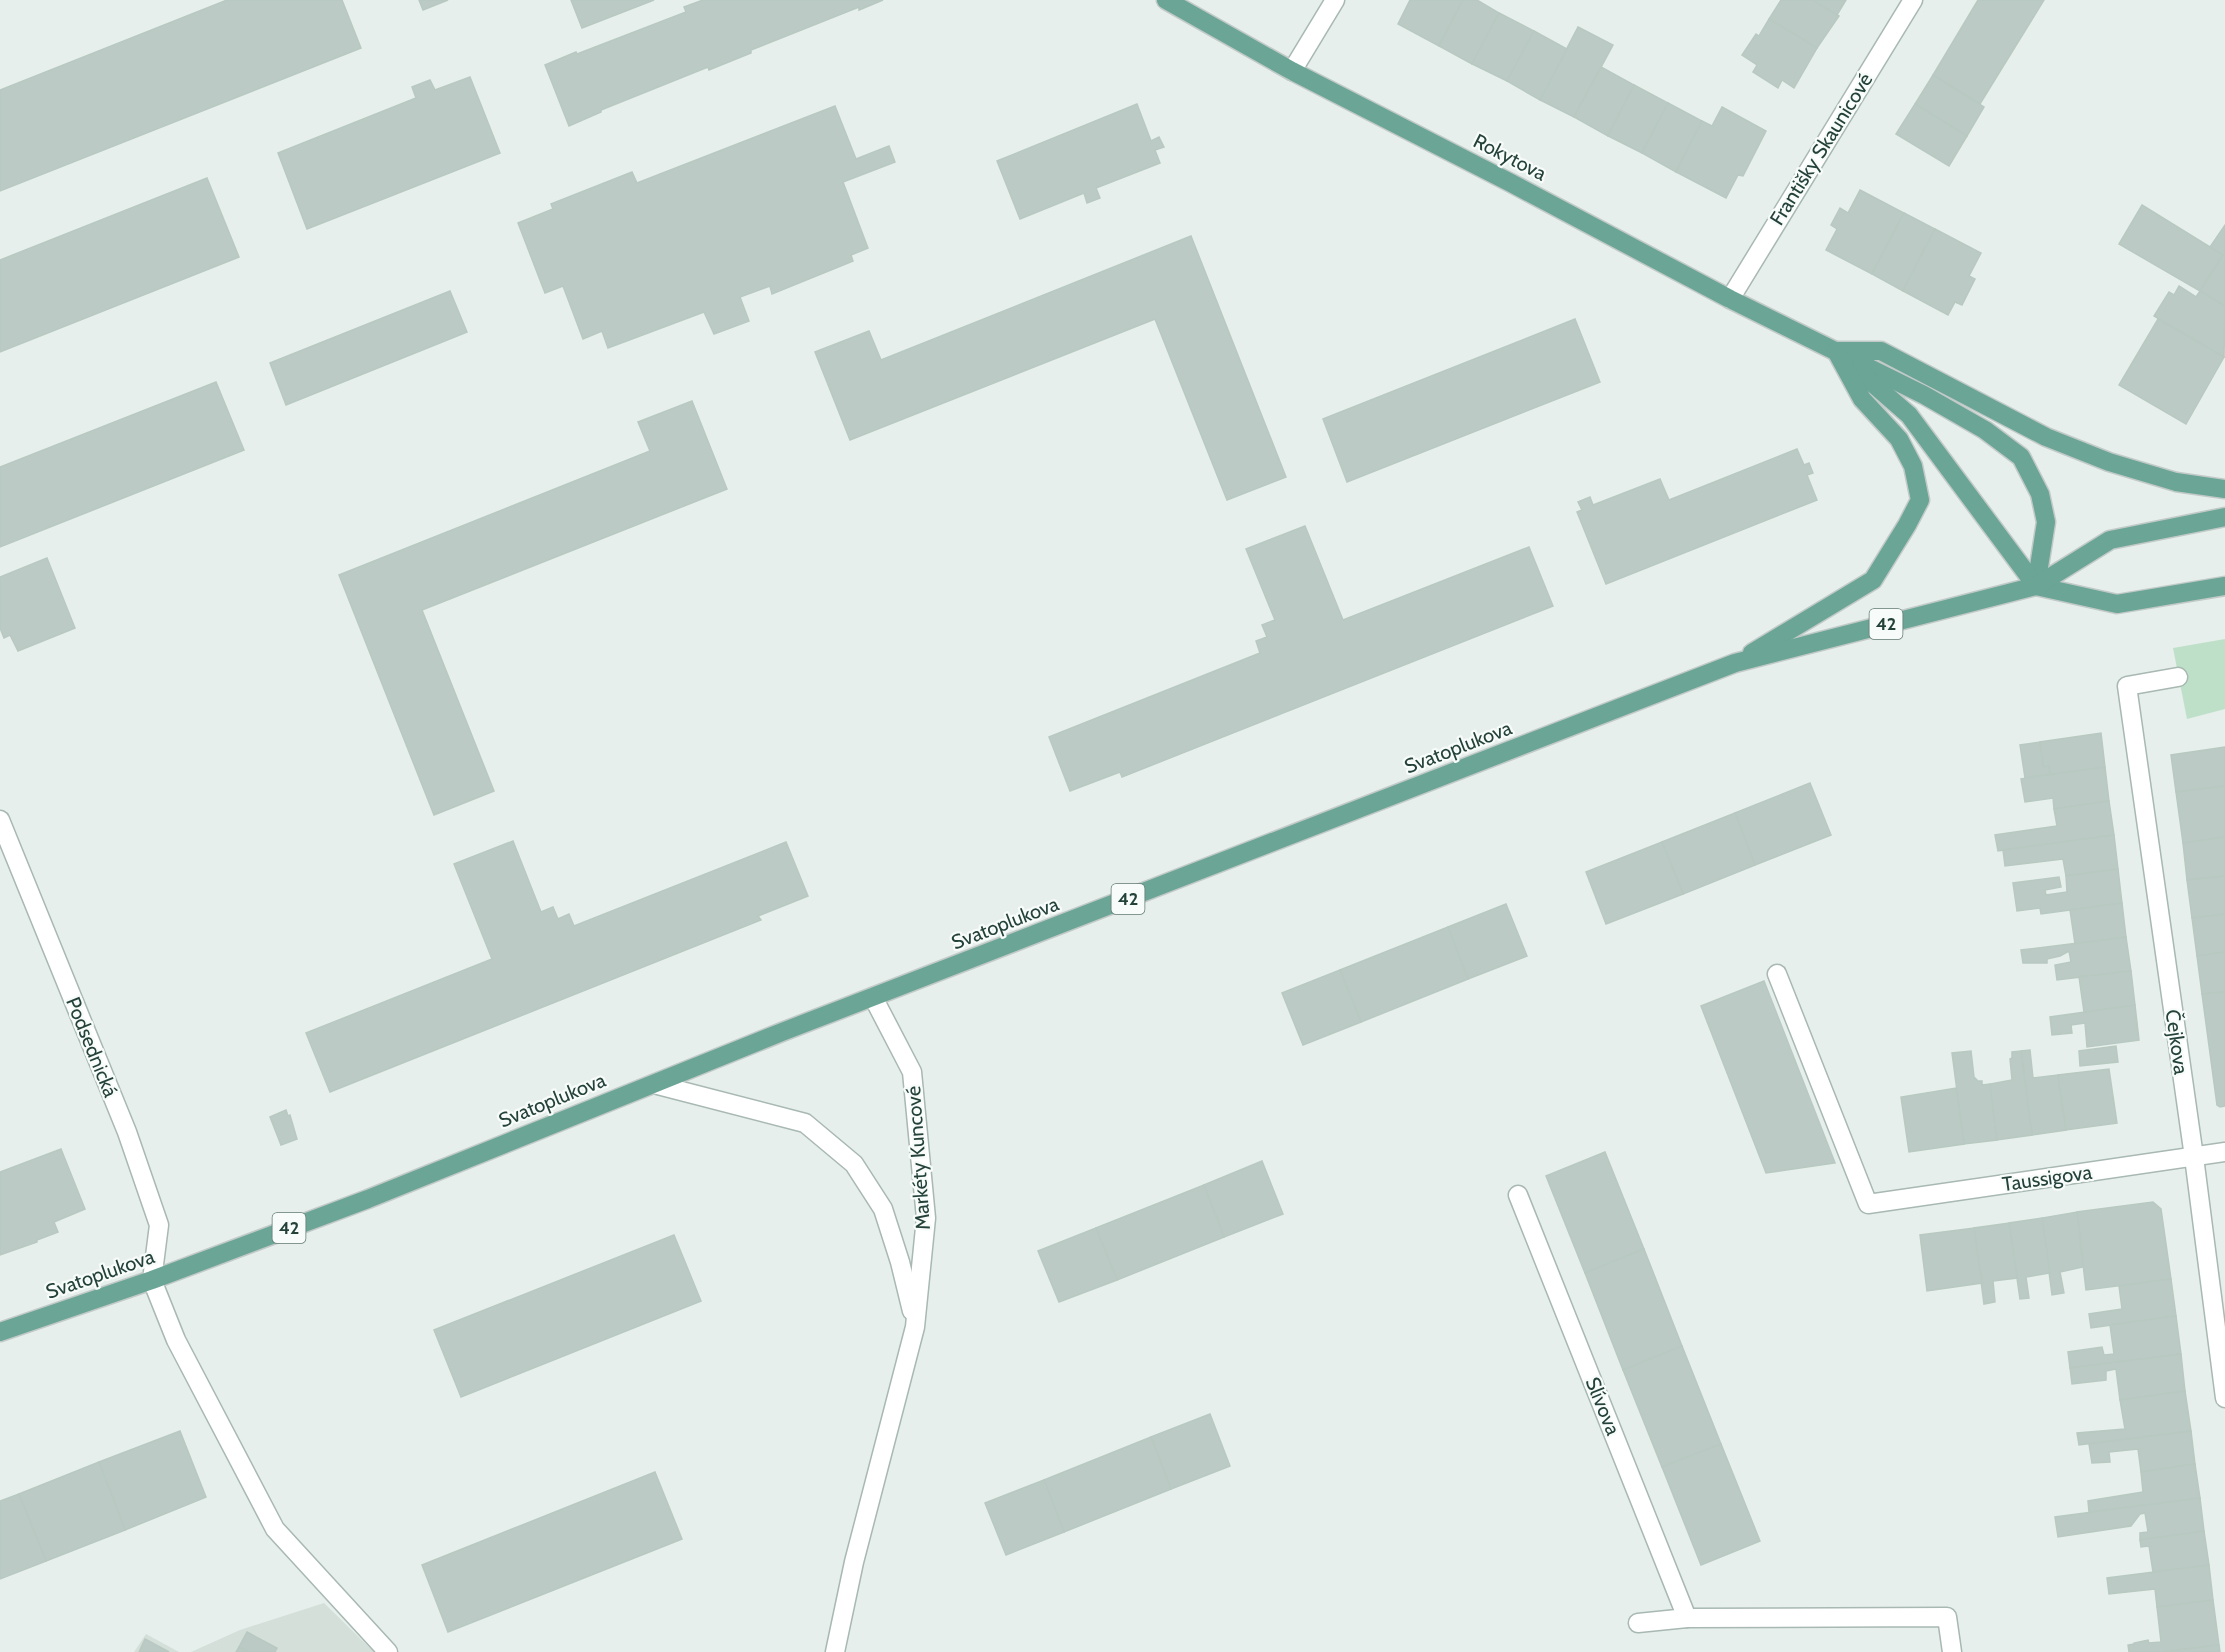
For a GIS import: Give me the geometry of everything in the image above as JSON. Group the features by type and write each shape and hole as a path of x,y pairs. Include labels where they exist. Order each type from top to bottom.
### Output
{"main road":[{"name":"Rokytova","path":"1166,0 1292,70 1730,299 1836,351"},
{"path":"1836,351 1881,351 2046,436 2098,458 2176,482 2225,489"},
{"path":"1836,351 1924,395 1985,430 2021,457 2040,494 2046,522 2036,586"},
{"path":"1836,351 1909,415 2036,586"},
{"path":"1736,663 1873,580 1920,500 1913,466 1899,439 1862,399 1836,351"},
{"name":"Svatoplukova","path":"0,1332 152,1280 368,1199 873,997 1736,663 2036,586 2110,540 2225,518"},
{"name":"Svatoplukova","path":"2036,586 2117,604 2225,586"}],"street":[{"path":"1292,70 1335,0"},
{"name":"Františky Skaunicové","path":"1730,299 1913,0"},
{"name":"Čejkova","path":"2178,678 2127,686 2194,1157 2225,1398"},
{"name":"Podsednická","path":"0,820 127,1132 159,1225 152,1280"},
{"name":"Taussigova","path":"1777,974 1868,1204 2225,1152"},
{"name":"Markéty Kuncové","path":"835,1652 854,1562 915,1327 926,1218 912,1072 873,997"},
{"name":"Markéty Kuncové","path":"654,1084 804,1123 854,1164 883,1209 900,1262 915,1327"},
{"name":"Slívova","path":"1518,1195 1687,1618"},
{"path":"152,1280 176,1340 275,1528 388,1652"},
{"path":"1638,1623 1687,1618 1947,1617 1952,1652"}],"shaded area":[{"path":"324,1603 374,1652 191,1652 240,1630"},
{"path":"146,1634 179,1652 134,1652"}],"green space":[{"path":"2225,639 2225,709 2187,719 2173,648"}],"building":[{"path":"227,0 342,0 361,48 0,191 0,90"},
{"path":"419,0 448,0 423,10"},
{"path":"571,0 654,0 582,28"},
{"path":"703,0 883,0 859,10 859,7 751,50 751,53 709,70 708,67 601,110 569,126 545,65 686,12 684,7"},
{"path":"1410,0 1463,0 1439,46 1398,24"},
{"path":"1463,0 1477,0 1499,13 1472,64 1439,46"},
{"path":"1781,0 1813,0 1839,16 1817,48 1769,19"},
{"path":"1813,0 1846,0 1837,15"},
{"path":"1978,0 2044,0 1980,104 1933,75"},
{"path":"1499,13 1534,31 1507,81 1472,64"},
{"path":"1769,19 1817,48 1794,88 1782,80 1778,88 1753,72 1757,65 1742,55 1756,34 1759,36"},
{"path":"1578,27 1613,45 1574,117 1540,100"},
{"path":"1534,31 1567,49 1540,100 1507,81"},
{"path":"1601,67 1634,85 1608,136 1574,117"},
{"path":"1933,75 1984,107 1967,136 1915,104"},
{"path":"470,77 500,153 307,229 278,153 416,98 412,87 430,80 435,90"},
{"path":"1634,85 1668,103 1642,153 1608,136"},
{"path":"1668,103 1702,121 1676,172 1642,153"},
{"path":"1137,104 1151,141 1159,137 1164,147 1155,150 1160,163 1096,188 1100,198 1087,203 1084,193 1020,219 997,161"},
{"path":"1915,104 1967,136 1949,166 1896,134"},
{"path":"835,106 856,159 889,146 895,162 843,182 868,248 851,255 853,261 772,294 770,286 740,297 749,321 714,334 704,312 608,348 602,331 583,339 563,286 545,293 518,223 553,209 551,204 632,172 637,183"},
{"path":"1722,107 1766,131 1743,176 1738,175 1726,198 1676,172 1702,121 1712,126"},
{"path":"207,178 239,257 0,352 0,260"},
{"path":"1860,190 1904,213 1872,274 1826,250 1837,229 1831,225 1840,208 1848,213"},
{"path":"2142,205 2223,255 2200,291 2119,244"},
{"path":"1904,213 1935,229 1903,291 1872,274"},
{"path":"2225,225 2225,256 2210,247"},
{"path":"1935,229 1981,253 1969,276 1975,279 1962,305 1955,302 1948,315 1903,291"},
{"path":"1191,236 1286,477 1227,500 1155,319 850,440 815,352 869,331 881,360"},
{"path":"2223,255 2225,256 2225,306 2200,291"},
{"path":"2179,286 2196,297 2200,291 2225,306 2224,357 2154,316 2169,292 2174,295"},
{"path":"450,291 467,332 286,405 270,363"},
{"path":"1575,319 1600,382 1347,482 1323,419"},
{"path":"2158,319 2224,357 2186,424 2119,385"},
{"path":"216,382 244,450 0,547 0,467"},
{"path":"692,401 727,489 422,610 494,791 434,815 339,575 650,451 638,422"},
{"path":"1797,449 1804,465 1809,463 1813,473 1807,475 1817,500 1606,584 1577,512 1582,510 1578,502 1590,497 1593,505 1660,479 1669,500"},
{"path":"1305,526 1343,620 1529,547 1553,606 1122,777 1120,772 1070,791 1049,737 1260,653 1256,641 1267,637 1262,625 1275,620 1246,549"},
{"path":"47,558 75,628 18,651 10,635 4,638 0,628 0,577"},
{"path":"2101,733 2105,767 2050,774 2049,766 2043,767 2040,742"},
{"path":"2040,742 2043,767 2049,766 2050,774 2025,778 2020,745"},
{"path":"2225,747 2225,786 2176,792 2171,755"},
{"path":"2105,767 2109,801 2054,809 2053,798 2025,802 2021,779"},
{"path":"1810,783 1831,835 1755,865 1735,813"},
{"path":"2225,786 2225,837 2183,843 2176,792"},
{"path":"2109,801 2114,835 1998,851 1995,835 2057,826 2054,809"},
{"path":"1735,813 1755,865 1683,894 1662,842"},
{"path":"2114,835 2118,869 2066,876 2063,859 2005,866 2003,850"},
{"path":"2225,837 2225,876 2187,880 2183,843"},
{"path":"513,841 541,912 553,907 558,919 569,914 574,926 786,842 808,896 758,916 761,920 330,1092 306,1033 492,959 454,864"},
{"path":"1662,842 1683,894 1606,924 1586,872"},
{"path":"2118,869 2122,903 2041,914 2040,908 2017,911 2013,883 2059,877 2061,887 2045,890 2046,895 2067,892 2066,876"},
{"path":"2225,876 2225,914 2192,918 2187,880"},
{"path":"2122,903 2126,937 2075,944 2070,910"},
{"path":"1506,904 1527,956 1468,979 1448,927"},
{"path":"2225,914 2225,952 2197,956 2192,918"},
{"path":"1448,927 1468,979 1361,1022 1340,970"},
{"path":"2126,937 2131,971 2057,980 2055,965 2071,962 2069,951 2047,959 2047,963 2023,963 2021,950"},
{"path":"2225,952 2225,992 2202,994 2197,956"},
{"path":"1340,970 1361,1022 1303,1045 1282,993"},
{"path":"2131,971 2135,1005 2084,1012 2079,977"},
{"path":"1764,981 1835,1163 1766,1173 1701,1006"},
{"path":"2225,992 2225,1106 2220,1107 2217,1105 2202,994"},
{"path":"2135,1005 2139,1040 2087,1047 2085,1023 2071,1025 2072,1033 2052,1035 2050,1017"},
{"path":"2116,1046 2118,1062 2080,1066 2079,1051"},
{"path":"2030,1050 2033,1078 2058,1075 2066,1130 2032,1135 2021,1051"},
{"path":"1971,1051 1974,1077 1982,1081 1982,1085 1990,1084 1997,1140 1964,1144 1952,1053"},
{"path":"2021,1051 2032,1135 1997,1140 1990,1084 2012,1080 2010,1059 2012,1052"},
{"path":"2109,1069 2117,1123 2066,1130 2058,1075"},
{"path":"1956,1088 1964,1144 1909,1152 1901,1097"},
{"path":"286,1110 288,1116 290,1115 297,1139 281,1145 270,1117"},
{"path":"61,1149 85,1209 54,1222 58,1232 0,1255 0,1172"},
{"path":"1605,1152 1644,1249 1585,1273 1546,1176"},
{"path":"1262,1161 1283,1214 1224,1237 1204,1185"},
{"path":"1204,1185 1224,1237 1117,1280 1096,1228"},
{"path":"2153,1202 2161,1209 2171,1279 2086,1290 2077,1212"},
{"path":"2077,1212 2083,1267 2060,1272 2064,1293 2052,1295 2042,1218"},
{"path":"2042,1218 2050,1273 2026,1277 2029,1298 2020,1299 2009,1223"},
{"path":"2009,1223 2017,1278 1993,1281 1995,1302 1984,1304 1974,1228"},
{"path":"1096,1228 1117,1280 1059,1302 1038,1251"},
{"path":"1974,1228 1982,1283 1927,1291 1920,1235"},
{"path":"674,1235 701,1301 461,1397 434,1330"},
{"path":"1644,1249 1682,1346 1623,1370 1585,1273"},
{"path":"2171,1279 2176,1316 2091,1328 2089,1314 2122,1309 2119,1286"},
{"path":"2176,1316 2181,1354 2070,1368 2068,1352 2102,1347 2104,1355 2114,1354 2110,1325"},
{"path":"1682,1346 1721,1444 1662,1467 1623,1370"},
{"path":"2181,1354 2185,1391 2120,1400 2116,1369 2106,1371 2106,1380 2072,1384 2070,1368"},
{"path":"2185,1391 2191,1431 2079,1445 2077,1433 2125,1429 2120,1400"},
{"path":"1210,1414 1230,1466 1171,1489 1151,1437"},
{"path":"180,1431 206,1497 125,1530 99,1462"},
{"path":"2191,1431 2195,1464 2141,1472 2138,1449 2109,1452 2110,1462 2092,1463 2089,1444"},
{"path":"1151,1437 1171,1489 1064,1532 1044,1480"},
{"path":"1721,1444 1760,1541 1701,1565 1662,1467"},
{"path":"99,1462 125,1530 46,1561 19,1494"},
{"path":"2195,1464 2200,1498 2089,1512 2088,1501 2143,1492 2141,1472"},
{"path":"655,1472 682,1539 448,1632 422,1565"},
{"path":"1044,1480 1064,1532 1006,1555 985,1503"},
{"path":"19,1494 46,1561 0,1579 0,1501"},
{"path":"2200,1498 2204,1531 2140,1540 2140,1533 2148,1532 2145,1513 2140,1514 2131,1526 2058,1537 2055,1517"},
{"path":"2204,1531 2209,1565 2153,1572 2149,1546 2141,1547 2140,1540"},
{"path":"2209,1565 2213,1600 2157,1607 2155,1589 2109,1594 2107,1578"},
{"path":"2213,1600 2219,1645 2162,1652 2129,1652 2128,1645 2134,1643 2148,1640 2149,1643 2161,1642 2157,1607"},
{"path":"247,1632 277,1648 275,1652 249,1652 239,1647"},
{"path":"145,1639 169,1652 139,1652"},
{"path":"2219,1645 2220,1652 2162,1652"},
{"path":"239,1647 249,1652 236,1652"}]}
